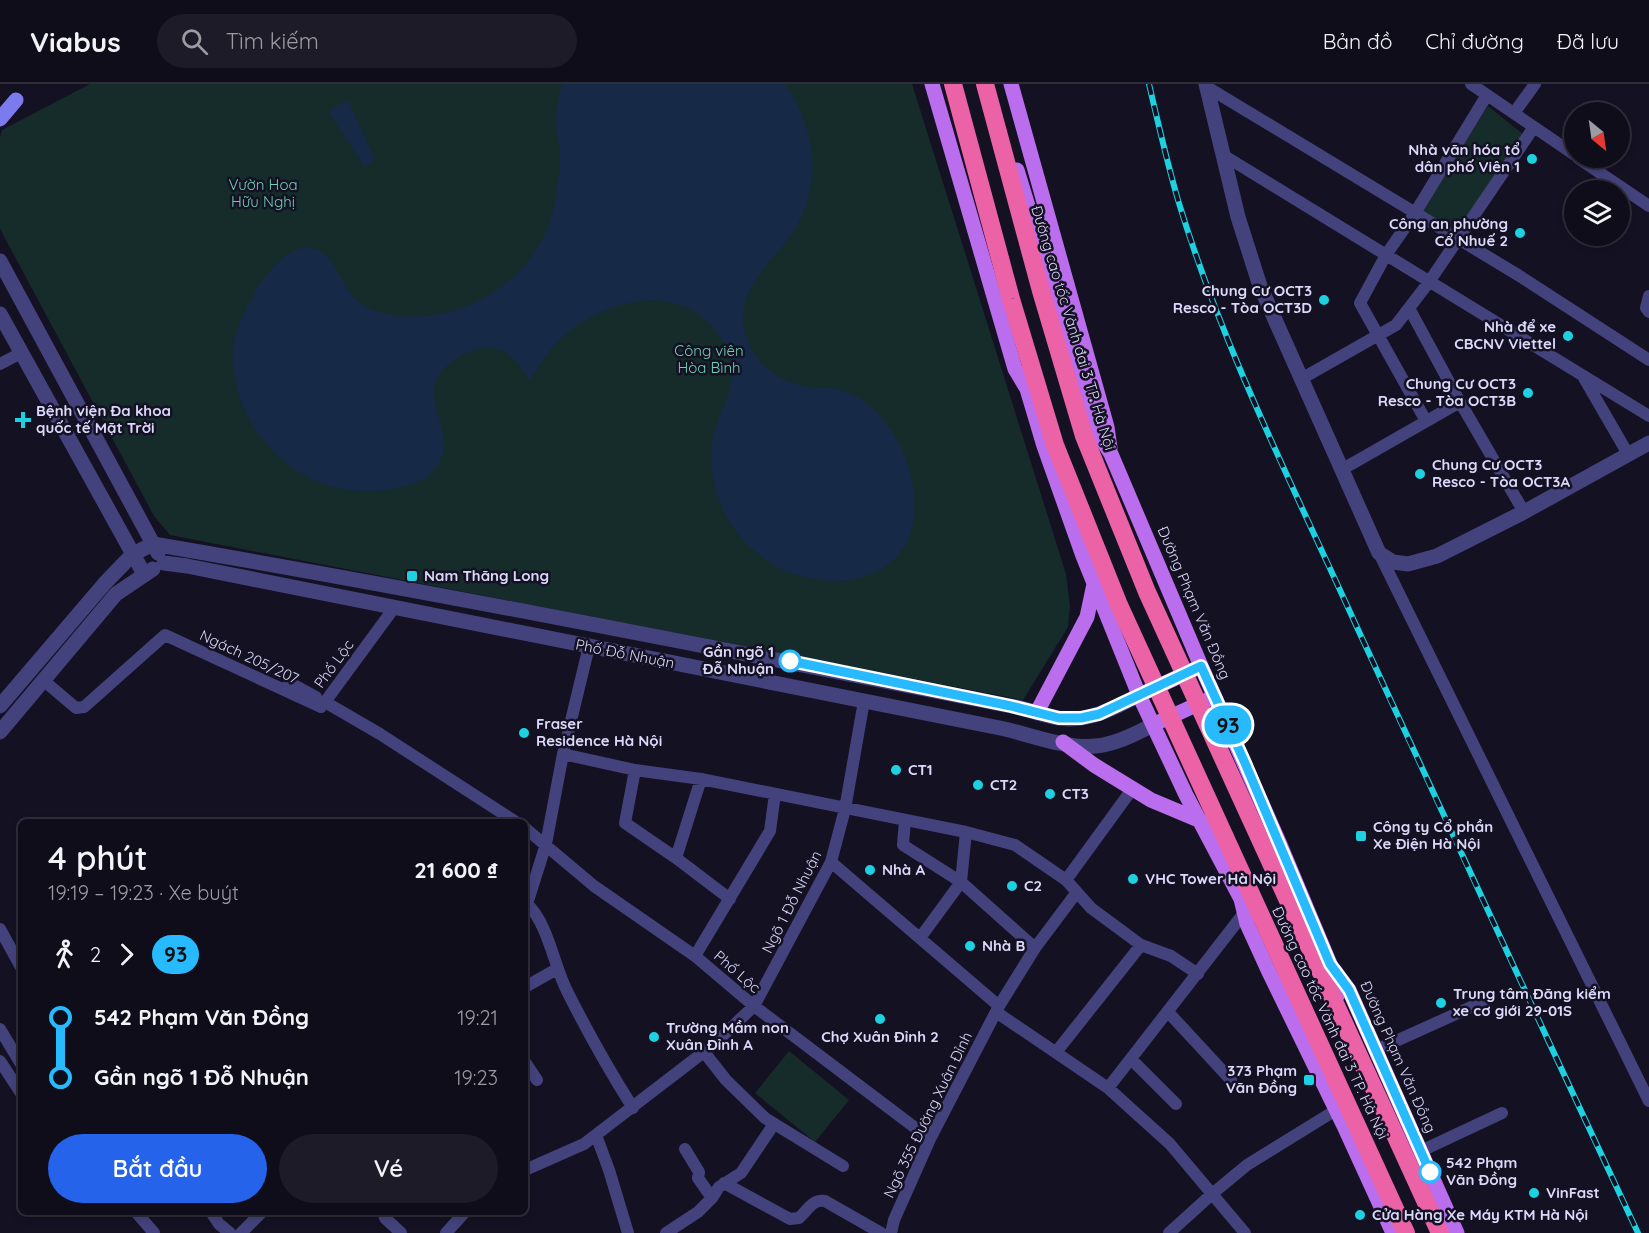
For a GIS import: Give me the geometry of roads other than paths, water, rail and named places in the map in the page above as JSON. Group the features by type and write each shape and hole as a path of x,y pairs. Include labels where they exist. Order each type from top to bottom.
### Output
{"highway":[{"name":"Đường cao tốc Vành đai 3 TP. Hà Nội","path":"953,84 1011,299 1059,456 1119,605 1395,1232"},
{"name":"Đường cao tốc Vành đai 3 TP. Hà Nội","path":"985,84 1041,291 1084,436 1147,592 1440,1233"}],"main road":[{"path":"932,84 1014,369 1028,389"},
{"path":"953,84 1028,364 1028,389 1044,446 1094,584 1139,695 1243,906 1247,924 1268,970 1395,1232"},
{"name":"Đường Phạm Văn Đồng","path":"991,84 1096,432 1111,454 1279,842 1330,964 1337,996 1446,1233"},
{"name":"Đường Phạm Văn Đồng","path":"1011,84 1107,427 1111,454"},
{"path":"0,104 16,100 0,118"},
{"path":"1037,712 1088,617 1094,584"},
{"path":"1139,695 1201,666"},
{"path":"1153,725 1214,696"},
{"path":"1063,742 1151,800 1201,821"},
{"path":"1243,906 1259,918 1395,1232"},
{"name":"Đường Phạm Văn Đồng","path":"1330,964 1349,990 1457,1233"}],"street":[{"path":"1471,84 1564,147"},
{"path":"1514,113 1535,84"},
{"path":"1207,86 1238,217 1260,285 1379,552 1649,1101"},
{"path":"1207,86 1518,275 1649,360"},
{"path":"1426,421 1360,303 1386,255 1415,213 1487,95"},
{"path":"1301,379 1396,325 1429,282 1534,127"},
{"path":"1223,155 1649,416"},
{"path":"1594,168 1649,206"},
{"path":"0,261 164,563 144,574 117,594 38,675 17,699 0,732"},
{"path":"1649,297 1646,308 1649,312"},
{"path":"1409,308 1524,512"},
{"path":"0,314 144,574"},
{"path":"0,364 44,340"},
{"path":"1582,375 1628,454"},
{"path":"1341,470 1460,402"},
{"path":"1379,552 1393,562 1408,564 1437,556 1524,512 1649,443"},
{"path":"38,675 105,583 133,554 153,544"},
{"name":"Phố Đỗ Nhuận","path":"153,544 378,583 778,659 1059,718 1081,718 1099,714 1139,695"},
{"name":"Phố Đỗ Nhuận","path":"164,563 1063,742 1096,746 1115,742 1153,725"},
{"name":"Phố Lộc","path":"394,608 323,704 380,734 511,819"},
{"path":"519,633 524,611"},
{"name":"Ngách 205/207","path":"38,675 76,708 84,707 165,635 283,689 292,684 323,704"},
{"path":"528,901 546,844 563,754 589,646"},
{"path":"0,706 17,699"},
{"name":"Ngõ 1 Đỗ Nhuận","path":"528,1169 584,1144 704,1052 754,1006 831,862 845,809 864,701"},
{"path":"563,754 635,770 701,779 966,832 1015,845 1066,880 1091,908 1141,945 1171,956 1198,974"},
{"path":"635,770 625,824 676,858 730,899"},
{"path":"676,858 701,779"},
{"path":"1066,880 1133,788"},
{"path":"695,956 770,831 775,794"},
{"path":"905,820 903,845 961,882 1035,948"},
{"name":"Phố Lộc","path":"528,830 594,886 695,956 754,1006 930,1139"},
{"path":"920,938 961,882 966,832"},
{"path":"831,862 998,1009 1108,1088 1170,1144 1245,1233"},
{"name":"Ngõ 355 Đường Xuân Đỉnh","path":"891,1233 894,1220 930,1139 998,1009 1035,948 1077,892"},
{"path":"528,905 542,925 557,969 610,1071 633,1108"},
{"path":"1108,1088 1198,974 1243,906"},
{"path":"0,929 18,962"},
{"path":"1057,1052 1141,945"},
{"path":"528,985 557,969"},
{"path":"1376,1050 1489,999"},
{"path":"1168,1012 1231,1080"},
{"path":"0,1029 18,1059"},
{"path":"704,1052 726,1080 765,1118 843,1166"},
{"path":"1131,1059 1176,1104"},
{"path":"0,1061 18,1088"},
{"path":"528,1066 537,1080"},
{"path":"1169,1233 1247,1165 1336,1110"},
{"path":"1420,1151 1502,1113"},
{"path":"666,1233 698,1212 712,1198 718,1187 741,1173 774,1124"},
{"path":"596,1135 628,1233"},
{"path":"685,1149 699,1172 698,1178 712,1198"},
{"path":"724,1183 790,1220 799,1218 811,1204 820,1200 881,1233"},
{"path":"139,1215 154,1233"},
{"path":"213,1215 219,1224 230,1233"},
{"path":"241,1233 259,1215"},
{"path":"384,1215 401,1233"},
{"path":"446,1233 460,1215"}],"water":[{"path":"562,84 785,84 796,102 810,141 811,182 807,202 799,221 751,287 743,314 744,329 754,354 766,368 799,385 834,388 851,393 872,408 890,428 902,451 912,480 914,517 906,544 886,566 859,578 821,580 794,574 770,562 749,546 732,525 719,501 712,474 714,434 732,376 729,351 716,331 701,316 684,306 666,301 646,300 627,303 589,318 553,346 530,381 516,361 501,350 481,348 459,357 442,371 435,385 434,399 444,443 441,458 431,473 410,485 386,490 359,491 334,487 310,478 288,465 270,448 254,427 242,404 235,378 233,346 236,333 251,299 274,267 287,255 301,248 315,249 324,254 348,290 366,307 379,312 405,316 431,315 456,310 502,287 521,269 537,249 554,209 560,163 556,117"},
{"path":"348,100 375,160 364,166 328,111"}],"railway":[{"path":"1149,84 1178,200 1215,308 1259,414 1638,1233"}],"place":[{"name":"Nhà văn hóa tổ dân phố Viên 1","path":"1532,159"},
{"name":"Công an phường Cổ Nhuế 2","path":"1520,233"},
{"name":"Chung Cư OCT3 Resco - Tòa OCT3D","path":"1324,300"},
{"name":"Nhà để xe CBCNV Viettel","path":"1568,336"},
{"name":"Chung Cư OCT3 Resco - Tòa OCT3B","path":"1528,393"},
{"name":"Bệnh viện Đa khoa quốc tế Mặt Trời","path":"23,420"},
{"name":"Chung Cư OCT3 Resco - Tòa OCT3A","path":"1420,474"},
{"name":"Nam Thăng Long","path":"412,576"},
{"name":"Gần ngõ 1 Đỗ Nhuận","path":"790,661"},
{"name":"Fraser Residence Hà Nội","path":"524,733"},
{"name":"CT1","path":"896,770"},
{"name":"CT2","path":"978,785"},
{"name":"CT3","path":"1050,794"},
{"name":"Công ty Cổ phần Xe Điện Hà Nội","path":"1361,836"},
{"name":"Nhà A","path":"870,870"},
{"name":"VHC Tower Hà Nội","path":"1133,879"},
{"name":"C2","path":"1012,886"},
{"name":"Nhà B","path":"970,946"},
{"name":"Trung tâm Đăng kiểm xe cơ giới 29-01S","path":"1441,1003"},
{"name":"Chợ Xuân Đỉnh 2","path":"880,1019"},
{"name":"Trường Mầm non Xuân Đỉnh A","path":"654,1037"},
{"name":"373 Phạm Văn Đồng","path":"1309,1080"},
{"name":"542 Phạm Văn Đồng","path":"1430,1172"},
{"name":"VinFast","path":"1534,1193"},
{"name":"Cửa Hàng Xe Máy KTM Hà Nội","path":"1360,1215"}],"park label":[{"name":"Vườn Hoa Hữu Nghị","path":"263,194"},
{"name":"Công viên Hòa Bình","path":"709,360"}]}
